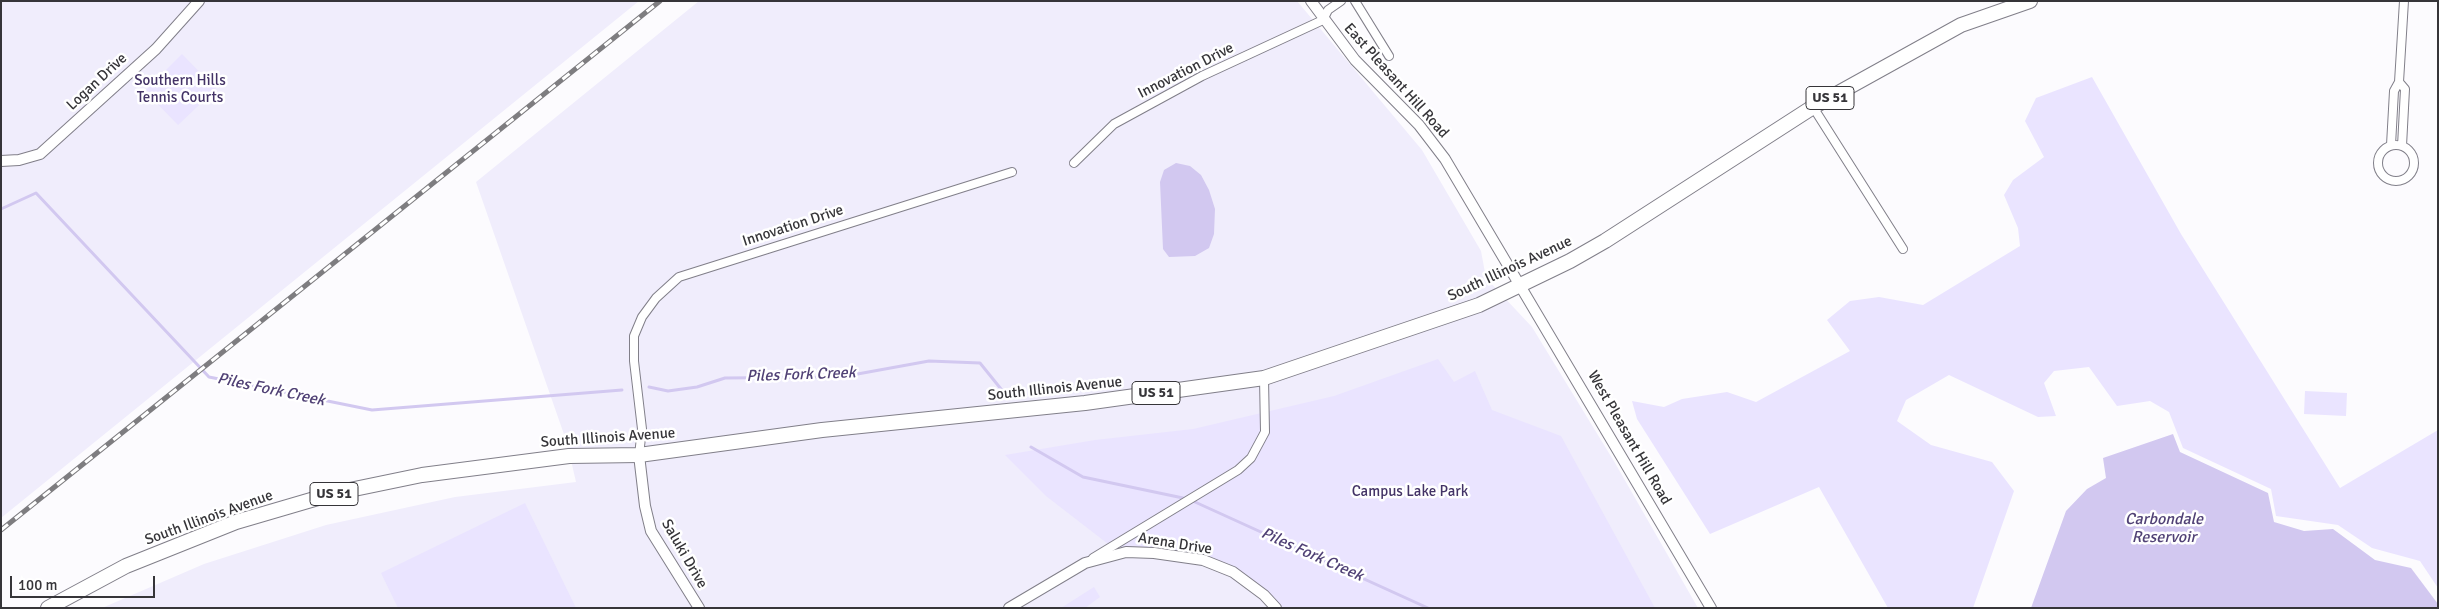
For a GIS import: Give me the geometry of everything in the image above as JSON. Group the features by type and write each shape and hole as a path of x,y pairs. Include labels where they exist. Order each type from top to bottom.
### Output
{"highway":[{"name":"South Illinois Avenue","path":"48,608 126,566 236,522 335,493 422,475 561,457 639,455 822,430 1085,403 1264,378 1480,305 1570,261 1605,241 1813,107 1961,25 2030,1"}],"street":[{"name":"East Pleasant Hill Road","path":"1311,1 1322,20 1354,60 1419,125 1446,159 1521,284"},
{"path":"1322,20 1328,10 1341,1"},
{"path":"1355,1 1390,56"},
{"path":"2391,145 2394,91 2399,82 2404,1"},
{"name":"Logan Drive","path":"1,161 19,160 40,154 156,49 195,3"},
{"name":"Innovation Drive","path":"1074,163 1114,124 1202,76 1322,20"},
{"path":"2399,82 2405,89 2402,146"},
{"path":"1813,107 1903,249"},
{"path":"2391,145 2402,146 2412,153 2414,166 2408,177 2396,181 2384,177 2378,166 2381,152 2391,145"},
{"name":"Innovation Drive","path":"639,455 642,428 634,361 634,336 642,317 656,298 679,277 1012,172"},
{"name":"West Pleasant Hill Road","path":"1521,284 1711,608"},
{"path":"1085,563 1238,470 1251,458 1264,432 1264,378"},
{"name":"Saluki Drive","path":"639,455 645,506 651,531 699,608"},
{"name":"Arena Drive","path":"1009,608 1085,563 1126,552 1154,553 1203,560 1233,572 1276,608"}],"shaded area":[{"path":"1,1 639,1 1,518"},
{"path":"699,1 1297,1 1422,150 1481,251 1486,278 1532,327 1615,463 1698,608 102,608 204,564 326,525 455,497 576,482 567,443 476,182"}],"green space":[{"name":"Southern Hills Tennis Courts","path":"182,54 216,89 178,125 145,91"},
{"path":"2092,77 2181,234 2340,488 2438,430 2438,588 2420,561 2372,548 2338,525 2276,516 2271,489 2183,448 2169,412 2150,401 2117,406 2089,367 2054,371 2044,383 2056,416 2038,417 1949,375 1906,400 1897,421 1931,445 1992,462 2014,491 1973,608 1888,608 1819,487 1710,534 1637,419 1632,401 1664,407 1682,399 1727,392 1756,402 1850,351 1827,320 1850,301 1879,297 1923,305 2020,246 2018,228 2004,195 2013,180 2044,157 2025,121 2036,98"},
{"name":"Campus Lake Park","path":"1438,359 1454,382 1475,371 1492,410 1561,436 1655,608 1276,608 1264,596 1203,560 1112,547 1046,496 1005,455 1095,440 1193,429 1334,396"},
{"path":"2305,391 2347,393 2346,416 2304,414"},
{"path":"525,503 576,608 398,608 381,573"},
{"path":"1094,587 1100,597 1085,608 1061,608"}],"water":[{"path":"1176,163 1190,166 1201,175 1209,190 1215,209 1214,234 1209,248 1195,256 1169,257 1163,249 1160,182 1164,170"},
{"name":"Carbondale Reservoir","path":"2173,434 2180,452 2268,493 2274,522 2304,531 2333,529 2375,560 2411,568 2438,604 2438,608 2031,608 2066,511 2087,489 2106,478 2103,458"}],"waterway":[{"name":"Piles Fork Creek","path":"1,209 36,193 209,377 372,410 622,390"},
{"name":"Piles Fork Creek","path":"649,387 668,391 697,387 725,378 841,377 929,361 980,363 1001,389"},
{"name":"Piles Fork Creek","path":"1031,447 1083,477 1183,498"},
{"name":"Piles Fork Creek","path":"1195,502 1428,608"}],"railway":[{"path":"1,530 660,1"}]}
